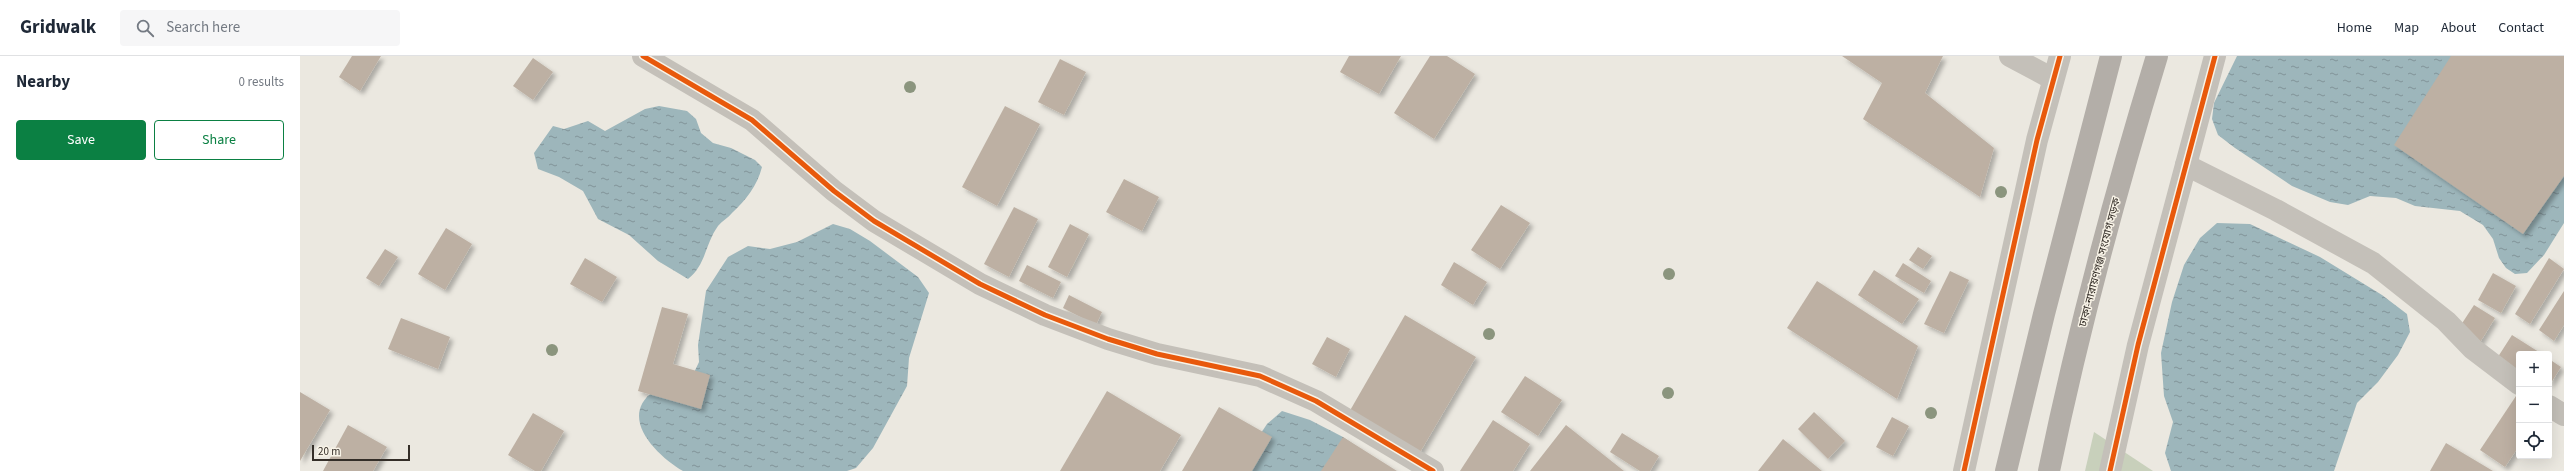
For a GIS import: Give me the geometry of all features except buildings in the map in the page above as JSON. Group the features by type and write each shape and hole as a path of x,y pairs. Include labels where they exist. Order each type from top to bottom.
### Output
{"main road":[{"path":"2006,471 2044,314 2111,56"},
{"name":"ঢাকা-নারায়ণগঞ্জ সংযোগ সড়ক","path":"2049,471 2068,383 2127,152 2157,56"}],"street":[{"path":"643,56 752,120 834,190 874,221 980,284 1045,315 1108,339 1157,354 1260,376 1316,401 1433,471"},
{"path":"2010,56 2053,78"},
{"path":"1964,471 2037,140 2060,56"},
{"path":"2110,471 2138,345 2215,56"},
{"path":"2186,165 2276,210 2373,263 2446,321 2473,349 2516,382"},
{"path":"2552,408 2564,415"}],"green space":[{"path":"2094,432 2153,471 2085,471"}],"water":[{"path":"2237,56 2546,56 2564,69 2564,223 2544,255 2527,273 2515,274 2506,268 2499,258 2493,239 2483,225 2460,211 2415,206 2396,198 2370,196 2348,205 2330,202 2292,186 2218,135 2212,119 2214,103"},
{"path":"659,106 687,111 696,119 701,133 713,143 731,148 755,160 762,167 757,180 746,198 718,226 710,240 702,261 688,279 658,261 629,235 598,219 583,191 559,177 538,169 534,153 553,126 564,129 588,121 605,131 645,109"},
{"path":"2217,223 2250,224 2320,257 2382,295 2407,314 2410,332 2398,355 2378,382 2357,403 2334,471 2171,471 2165,453 2173,422 2164,396 2161,353 2172,302 2184,265 2200,238"},
{"path":"833,224 850,229 870,241 918,277 929,293 909,358 907,386 873,448 856,468 847,471 683,471 662,456 653,446 645,435 640,424 639,412 644,401 654,391 666,386 690,381 699,362 698,345 706,291 728,257 748,246 770,249 797,242"},
{"path":"1282,411 1310,420 1343,437 1392,471 1236,471 1267,424"}],"cycle path":[{"path":"643,56 752,120 834,191 874,221 980,284 1045,315 1108,339 1157,354 1260,376 1316,401 1433,471"},
{"path":"1964,471 2037,140 2060,56"},
{"path":"2110,471 2138,345 2215,56"}]}
